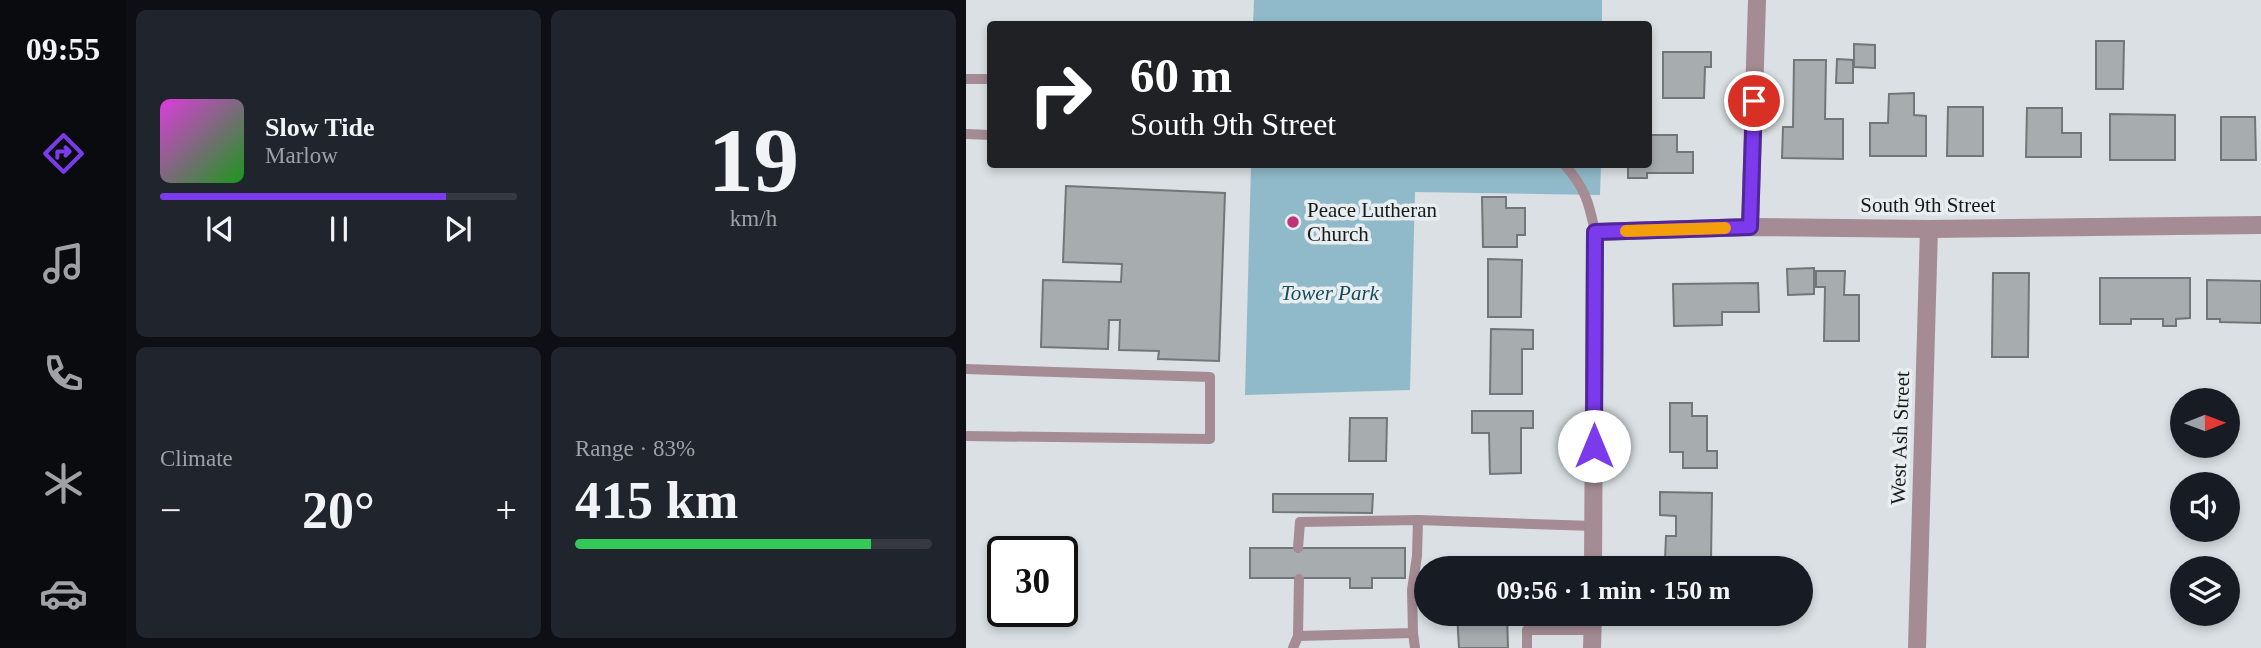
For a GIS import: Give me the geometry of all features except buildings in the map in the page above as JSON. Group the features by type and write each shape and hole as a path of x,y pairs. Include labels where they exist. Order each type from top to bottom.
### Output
{"street":[{"path":"1750,227 1757,0"},
{"name":"South 9th Street","path":"1595,232 1750,227 1929,229 2261,225"},
{"name":"West Ash Street","path":"1917,648 1929,229"},
{"path":"1593,556 1595,232"}],"lane":[{"path":"966,79 987,79"},
{"path":"966,134 987,135"},
{"path":"1568,168 1579,181 1589,201 1595,232"},
{"path":"966,369 1210,377 1210,439 966,436"},
{"path":"1415,648 1412,590 1418,556 1418,520"},
{"path":"1298,548 1300,522 1418,520 1593,526"},
{"path":"1293,648 1298,636 1299,579"},
{"path":"1527,648 1527,630 1592,631"},
{"path":"1298,636 1413,633"}],"green space":[{"path":"1254,0 1602,0 1602,21 1253,21"},
{"name":"Tower Park","path":"1251,168 1601,168 1600,195 1415,192 1410,390 1245,395"}],"slow traffic":[{"path":"1626,231 1725,228"}],"place":[{"name":"Peace Lutheran Church","path":"1293,222"}],"route":[{"path":"1594,446 1595,232 1750,227 1754,101"}]}
